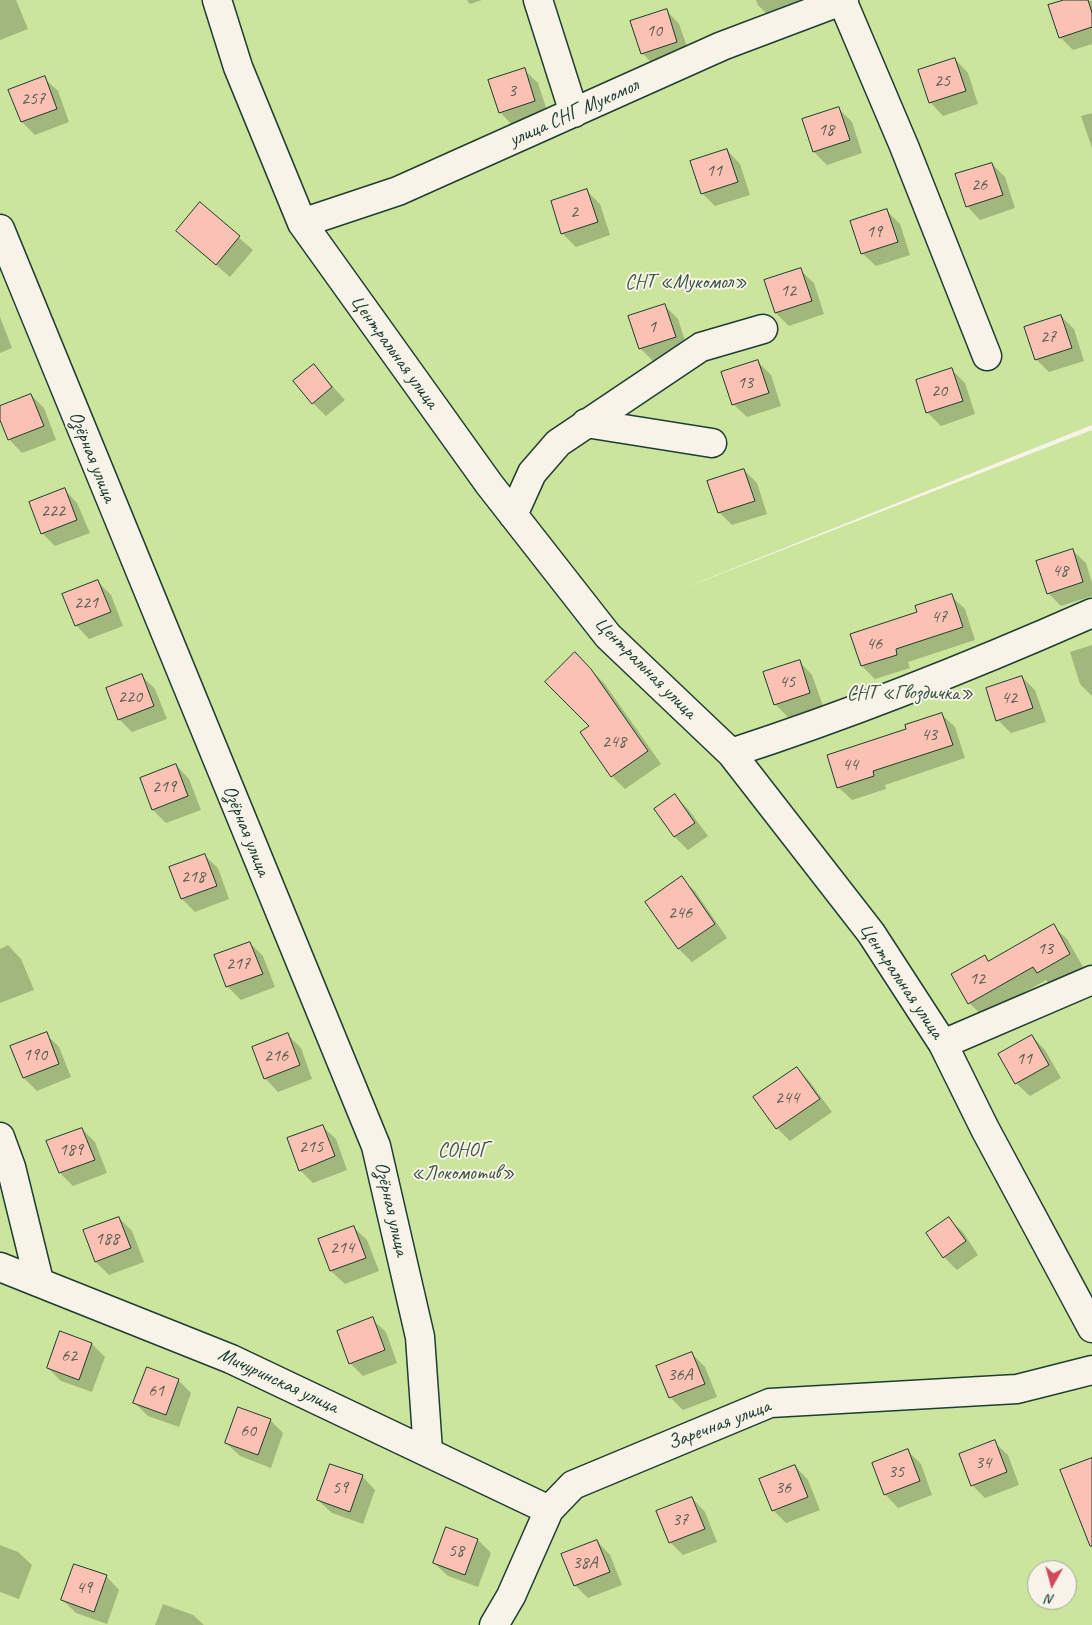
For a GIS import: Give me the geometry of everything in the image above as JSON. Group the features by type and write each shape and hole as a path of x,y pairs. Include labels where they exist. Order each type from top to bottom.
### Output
{"street":[{"name":"Центральная улица","path":"217,0 238,67 302,223 513,515 608,636 731,753 871,933 944,1044 985,1129 1089,1315"},
{"path":"538,0 574,114"},
{"name":"улица СНГ Мукомол","path":"302,223 398,191 574,114 722,46 843,0"},
{"path":"843,0 904,146 987,356"},
{"name":"Озёрная улица","path":"0,229 376,1146 420,1337 428,1451"},
{"path":"513,515 532,474 558,443 701,347 764,329"},
{"path":"586,423 712,443"},
{"path":"731,753 793,733 979,663 1092,613"},
{"path":"944,1044 1092,980"},
{"path":"0,1137 11,1167 39,1281"},
{"name":"Мичуринская улица","path":"0,1267 232,1359 549,1510"},
{"name":"Заречная улица","path":"494,1625 511,1596 549,1510 573,1485 770,1403 1017,1389 1092,1370"}],"green space":[{"name":"СОНОГ «Локомотив»","path":"0,0 1092,0 1092,425 674,592 1092,430 1092,1625 0,1625"}],"building":[{"path":"1064,0 1088,0 1092,13 1092,27 1059,38 1048,5"},
{"path":"667,9 677,42 641,54 630,21"},
{"path":"955,58 966,91 929,103 918,70"},
{"path":"525,68 535,101 499,113 488,80"},
{"path":"45,76 57,109 21,122 8,90"},
{"path":"839,107 850,140 813,152 802,119"},
{"path":"727,149 738,182 701,194 690,161"},
{"path":"992,163 1003,195 966,207 955,174"},
{"path":"587,189 598,222 561,234 551,201"},
{"path":"200,202 240,236 216,265 176,231"},
{"path":"887,209 898,242 861,254 850,221"},
{"path":"801,268 812,301 775,313 764,280"},
{"path":"665,304 676,337 639,349 628,316"},
{"path":"1061,315 1072,348 1035,360 1024,327"},
{"path":"758,360 769,393 732,405 721,372"},
{"path":"314,364 332,387 312,404 293,381"},
{"path":"952,368 963,401 926,413 916,380"},
{"path":"31,394 44,426 8,440 0,420 0,406"},
{"path":"744,469 755,501 718,513 707,481"},
{"path":"65,488 77,520 41,534 29,502"},
{"path":"1073,549 1083,582 1047,594 1036,561"},
{"path":"98,580 111,612 75,626 62,594"},
{"path":"952,594 963,627 896,649 897,655 861,666 850,634 917,612 915,606"},
{"path":"575,652 591,669 648,751 611,777 580,732 589,726 545,682"},
{"path":"800,660 810,693 774,705 763,672"},
{"path":"142,674 154,706 118,720 106,688"},
{"path":"1022,676 1033,708 996,721 986,688"},
{"path":"942,713 953,745 873,771 874,776 837,788 827,755 906,729 905,725"},
{"path":"176,764 188,796 152,810 140,778"},
{"path":"675,794 695,823 674,837 654,809"},
{"path":"205,854 217,886 181,899 169,867"},
{"path":"682,876 715,924 678,949 645,902"},
{"path":"1054,924 1070,954 1037,973 1033,967 968,1004 951,974 985,955 988,961"},
{"path":"250,942 263,974 226,987 214,955"},
{"path":"47,1032 59,1064 23,1078 10,1046"},
{"path":"288,1033 300,1065 264,1079 252,1047"},
{"path":"1032,1035 1049,1065 1015,1084 998,1054"},
{"path":"797,1067 820,1099 776,1129 753,1097"},
{"path":"323,1125 335,1156 299,1171 287,1138"},
{"path":"82,1128 95,1160 59,1173 46,1141"},
{"path":"119,1217 131,1248 95,1262 83,1230"},
{"path":"949,1217 966,1241 943,1258 926,1233"},
{"path":"354,1226 366,1258 330,1271 318,1239"},
{"path":"373,1317 385,1350 349,1364 337,1331"},
{"path":"60,1331 92,1343 79,1380 47,1368"},
{"path":"692,1352 705,1384 669,1398 656,1366"},
{"path":"147,1367 179,1379 166,1415 133,1403"},
{"path":"238,1407 271,1419 258,1455 225,1443"},
{"path":"995,1440 1007,1472 971,1486 959,1454"},
{"path":"908,1449 920,1481 884,1495 872,1463"},
{"path":"1092,1458 1092,1546 1090,1546 1060,1470"},
{"path":"330,1464 363,1475 350,1512 317,1500"},
{"path":"795,1465 808,1497 772,1511 759,1479"},
{"path":"692,1497 705,1529 669,1543 656,1511"},
{"path":"446,1527 478,1539 465,1575 433,1563"},
{"path":"597,1540 610,1572 574,1586 561,1554"},
{"path":"74,1564 107,1575 94,1612 61,1600"}],"park label":[{"name":"СНТ «Мукомол»","path":"686,283"},
{"name":"СНТ «Гвоздичка»","path":"910,694"}]}
